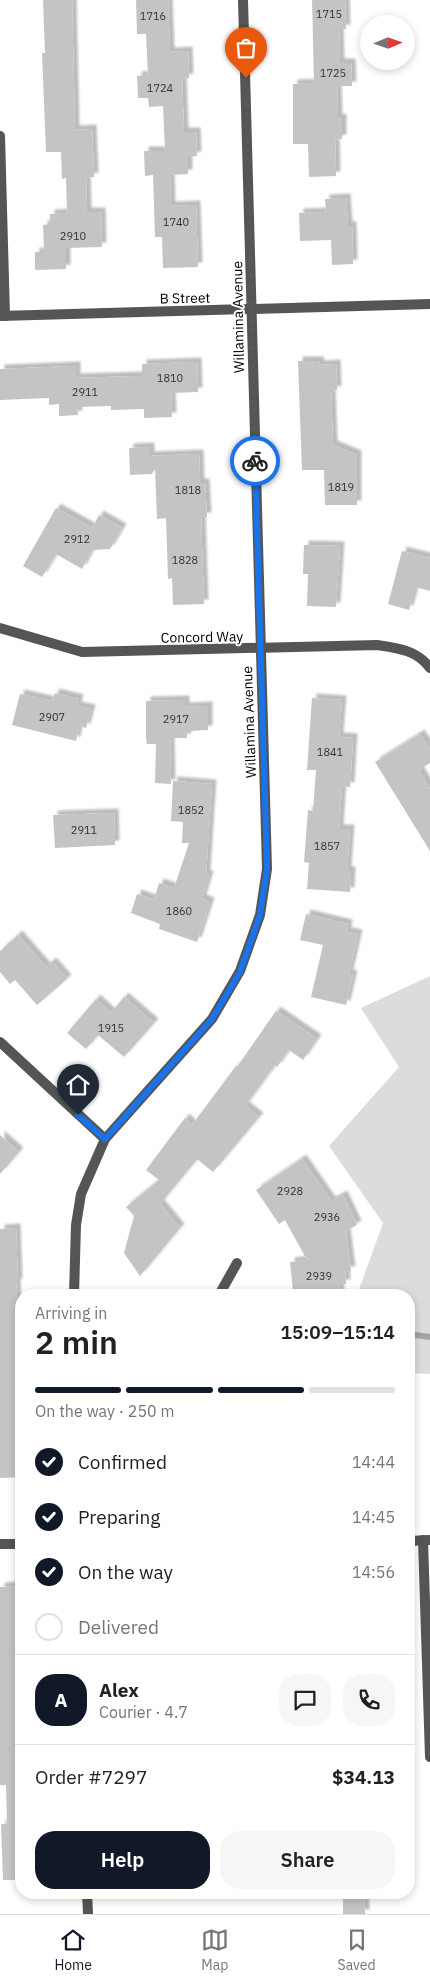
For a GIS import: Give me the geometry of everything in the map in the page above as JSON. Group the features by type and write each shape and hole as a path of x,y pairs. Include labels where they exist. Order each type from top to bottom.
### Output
{"street":[{"name":"Willamina Avenue","path":"74,1289 76,1225 81,1194 105,1139 212,1019 240,972 260,915 267,869 244,0"},
{"path":"0,136 2,316"},
{"name":"B Street","path":"2,316 430,304"},
{"name":"Concord Way","path":"0,628 82,652 260,650 377,645 405,649 426,662 430,668"},
{"path":"0,1042 105,1139"},
{"path":"222,1289 237,1262"},
{"path":"427,1540 430,1757"},
{"path":"0,1544 15,1544"},
{"path":"87,1899 88,1914"}],"shaded area":[{"path":"430,976 430,1374 415,1373 415,1289 359,1289 383,1223 329,1146 399,1067 361,1008"}],"building":[{"path":"43,0 72,0 75,130 92,129 94,177 86,178 87,212 101,212 102,247 66,248 66,269 35,270 35,252 44,252 43,225 50,224 50,214 67,213 66,178 62,179 61,152 46,152 42,53 45,53"},
{"path":"136,0 168,0 170,52 188,51 189,78 182,79 184,132 196,132 197,156 188,157 188,174 170,175 171,206 196,205 198,267 163,268 162,237 155,237 153,175 145,176 144,151 165,151 163,106 149,107 148,98 138,98 137,76 148,75 146,34 137,34"},
{"path":"312,0 345,0 346,29 339,29 340,63 351,63 352,86 337,86 338,119 342,118 342,139 335,140 336,176 309,177 308,144 293,144 293,84 314,83"},
{"path":"346,198 348,226 352,226 353,264 332,265 331,240 300,241 299,213 326,212 325,199"},
{"path":"298,361 319,361 320,365 336,364 337,390 331,391 333,445 357,455 357,505 325,505 324,470 302,470"},
{"path":"197,362 198,392 171,393 172,417 144,418 144,409 111,410 111,406 77,407 78,415 59,416 59,404 49,405 49,398 0,400 0,369 76,366 76,378 142,376 142,364"},
{"path":"150,447 150,456 199,454 200,483 205,483 207,517 201,517 204,604 173,605 172,578 168,579 166,518 157,519 155,469 152,474 130,475 129,448"},
{"path":"56,508 92,528 99,515 122,528 110,549 92,550 82,569 56,554 42,577 23,566"},
{"path":"304,545 340,546 336,607 307,606 308,574 303,574"},
{"path":"402,551 430,558 430,591 415,587 409,610 388,604"},
{"path":"55,693 79,699 77,706 91,709 86,728 79,726 76,741 12,725 20,694 52,701"},
{"path":"312,698 342,700 339,737 353,738 350,787 342,786 339,829 350,829 347,871 351,871 350,892 307,889 309,863 304,862 308,810 313,811 316,770 307,770"},
{"path":"185,700 185,707 208,706 208,730 187,731 187,738 170,738 171,784 155,783 156,744 147,744 146,701"},
{"path":"420,734 430,749 430,763 419,770 430,789 430,851 375,762"},
{"path":"173,781 212,784 206,874 209,876 202,899 210,902 197,942 159,929 160,924 131,913 137,894 154,900 159,883 174,888 189,843 182,843 183,822 171,821"},
{"path":"114,813 115,845 55,848 53,815"},
{"path":"306,914 348,924 347,932 358,934 349,974 353,975 346,1005 311,997 323,945 300,940"},
{"path":"18,935 46,967 52,962 67,979 37,1005 15,980 10,984 0,972 0,951"},
{"path":"124,997 154,1023 124,1057 98,1035 86,1049 67,1033 96,999 111,1013"},
{"path":"276,1011 317,1039 303,1060 289,1050 277,1067 275,1065 245,1106 259,1117 213,1172 197,1159 160,1204 180,1228 140,1276 124,1253 134,1216 126,1207 159,1180 146,1170 185,1118 192,1125 237,1067"},
{"path":"0,1135 19,1152 0,1174"},
{"path":"302,1159 331,1201 343,1195 357,1225 346,1231 351,1271 345,1271 346,1284 339,1284 339,1289 293,1289 290,1262 307,1260 285,1220 279,1224 256,1190"},
{"path":"16,1228 18,1283 16,1283 15,1289 15,1477 0,1478 0,1229"},
{"path":"15,1586 15,1880 3,1880 1,1824 7,1824 6,1785 0,1785 0,1587"},
{"path":"343,1899 364,1899 365,1914 343,1914"}],"waterway":[{"path":"415,1335 430,1337"}],"way so far":[{"path":"246,78 255,461"}],"route":[{"path":"78,1115 105,1139 141,1096 212,1019 240,972 260,915 267,869 255,461"}]}
